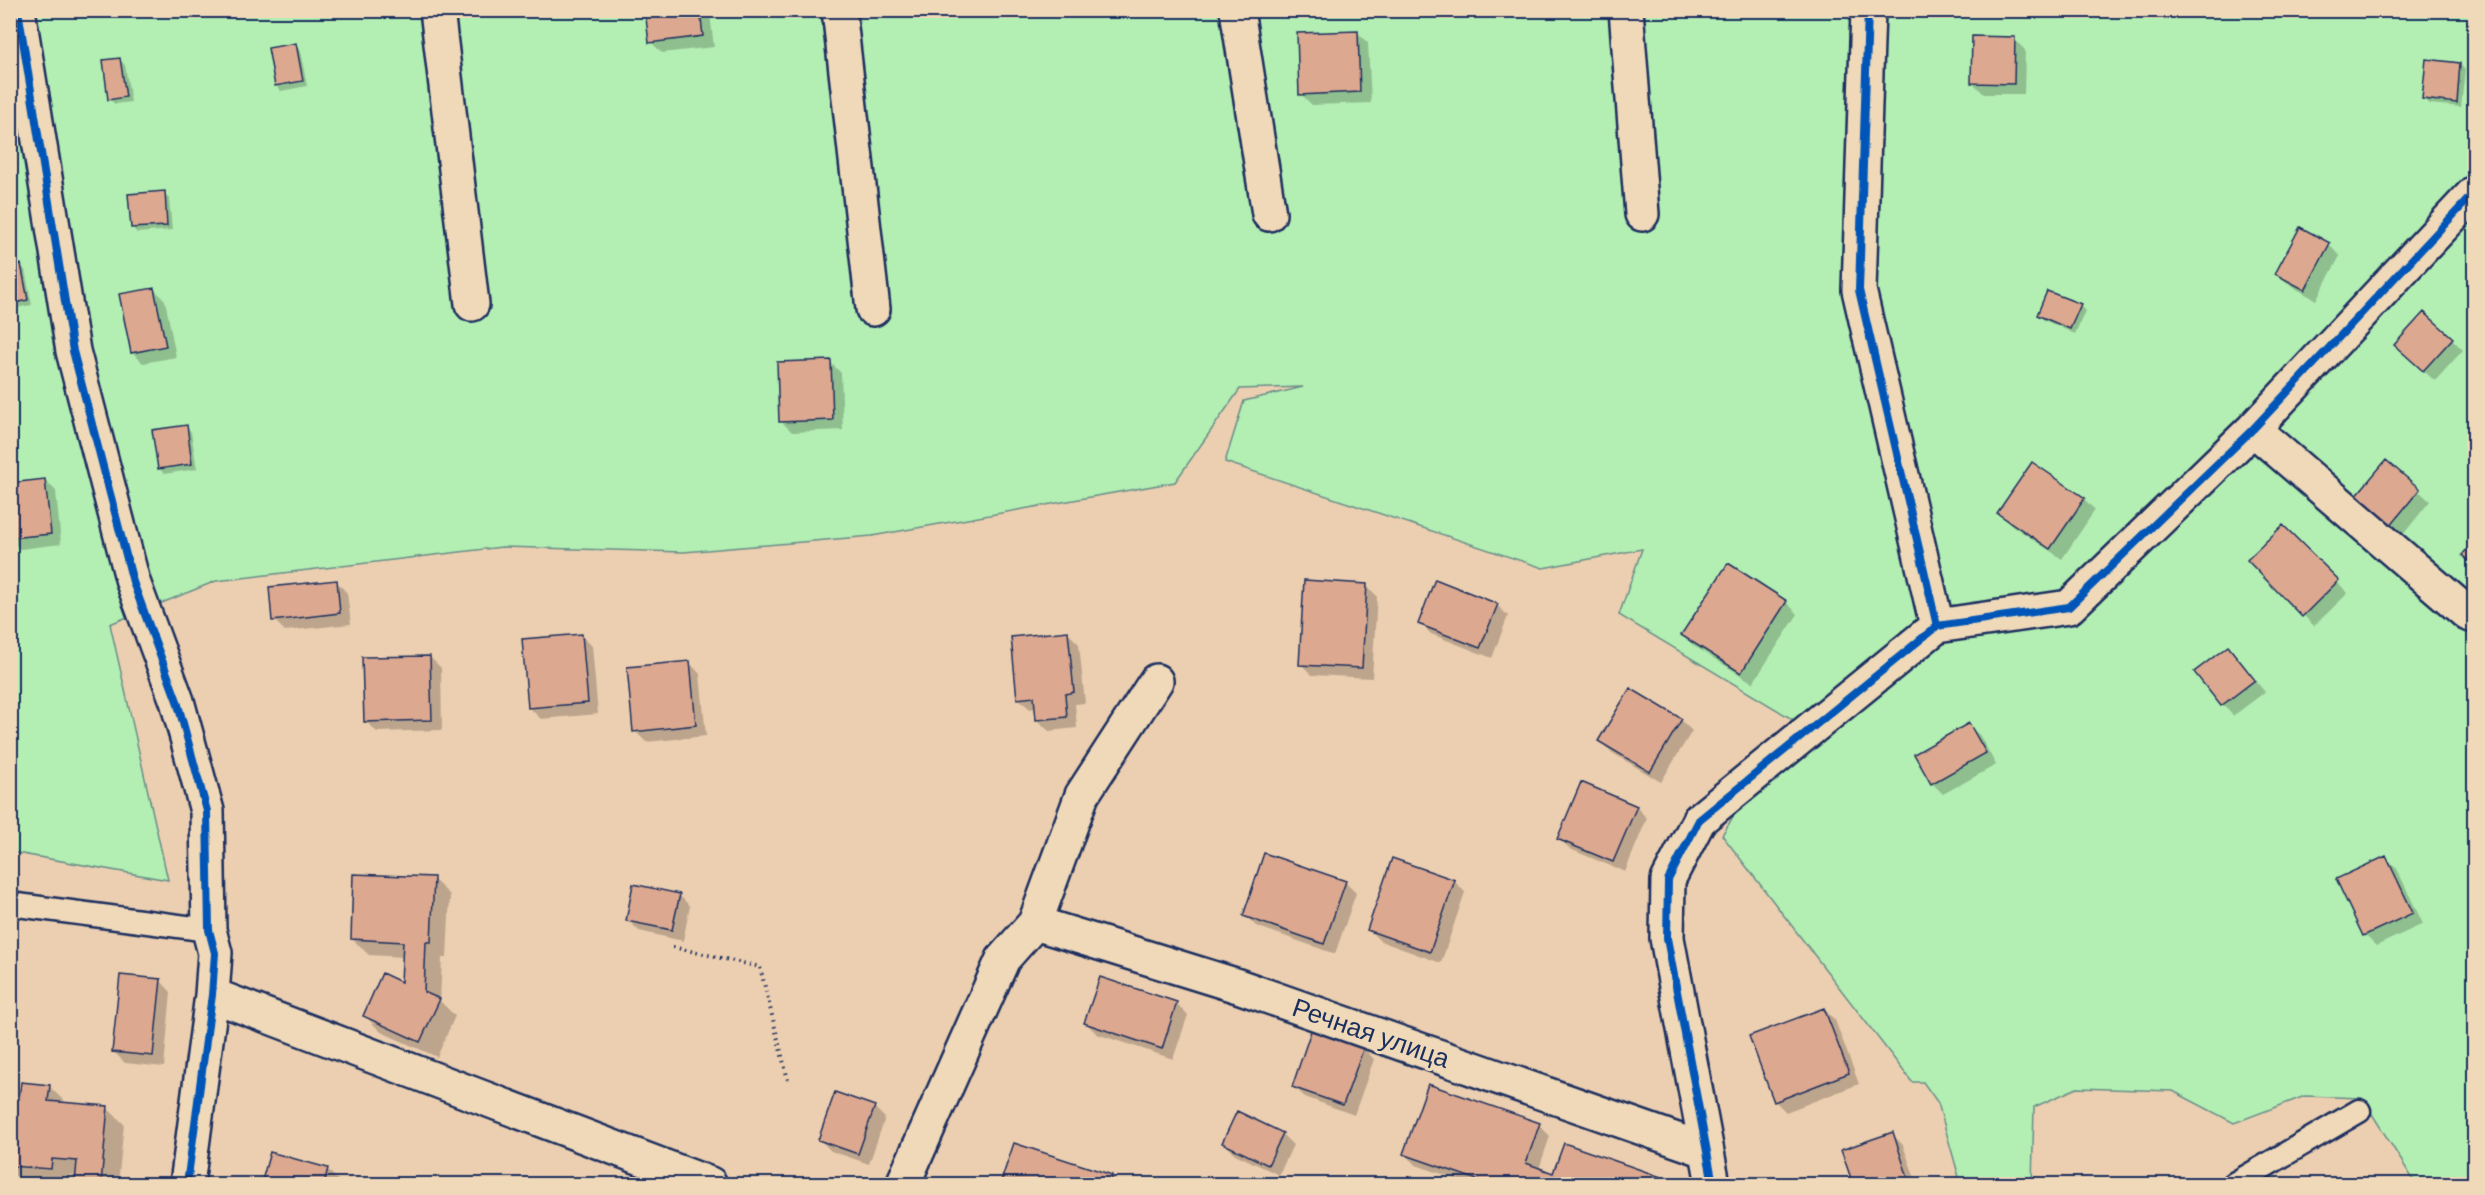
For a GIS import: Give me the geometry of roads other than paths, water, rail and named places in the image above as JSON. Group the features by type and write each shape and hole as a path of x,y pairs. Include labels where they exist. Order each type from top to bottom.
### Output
{"street":[{"path":"18,10 73,351 133,582 177,701 207,811 209,930 215,953 212,996 187,1185"},
{"path":"437,10 472,304"},
{"path":"839,10 873,309"},
{"path":"1237,10 1269,214"},
{"path":"1626,10 1642,214"},
{"path":"1869,10 1859,290 1937,626"},
{"path":"1713,1185 1667,938 1668,880 1699,820 1937,626 2069,607 2253,429 2475,193"},
{"path":"2253,429 2468,614 2475,616"},
{"path":"903,1185 1003,959 1035,923 1082,795 1156,681"},
{"name":"Речная улица","path":"1035,923 1238,986 1705,1150"},
{"path":"212,996 710,1185"}],"lane":[{"path":"10,904 209,930"},
{"path":"2234,1185 2359,1111"}]}
